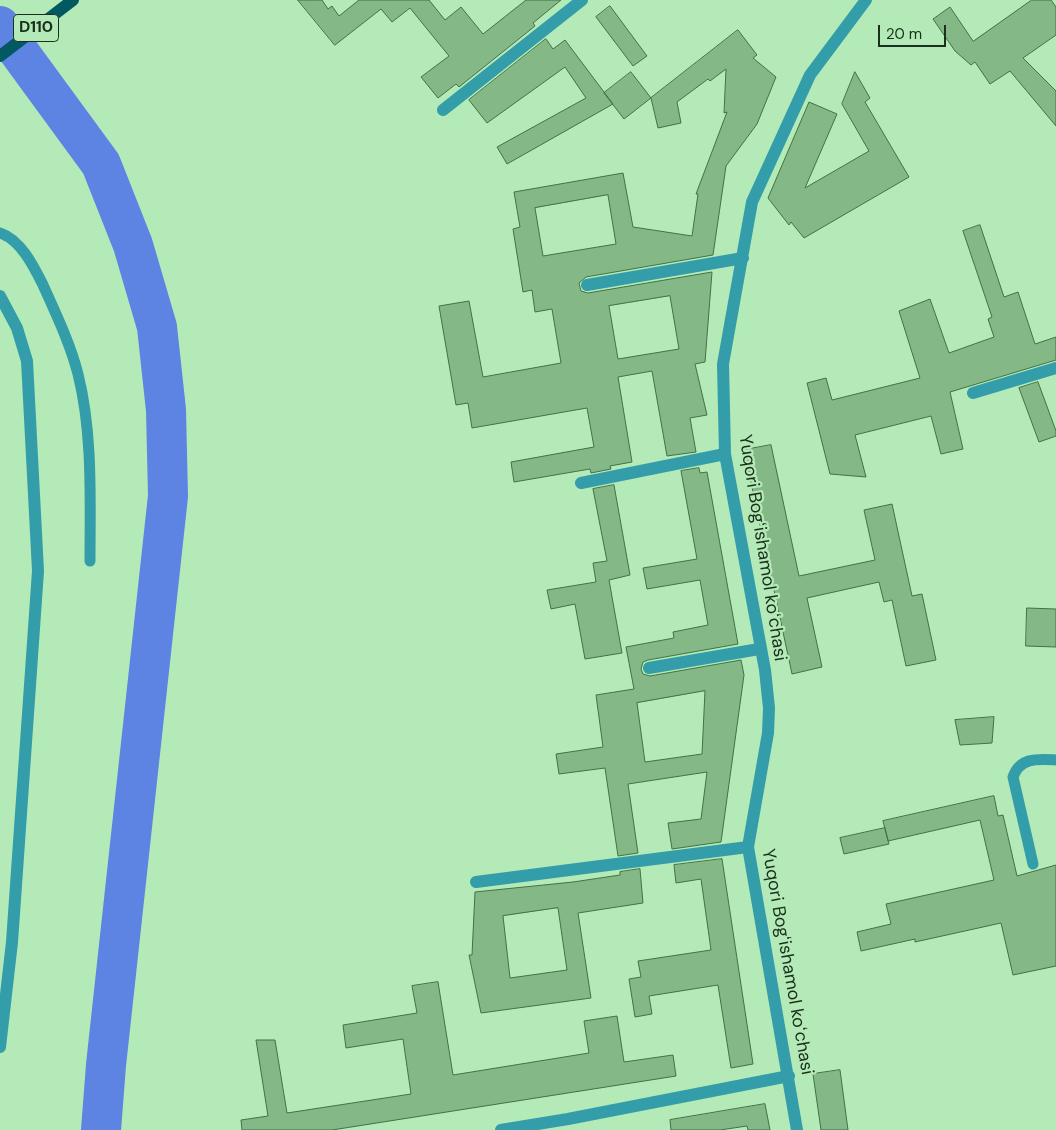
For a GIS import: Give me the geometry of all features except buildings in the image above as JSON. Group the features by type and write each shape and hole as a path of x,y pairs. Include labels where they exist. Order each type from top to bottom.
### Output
{"main road":[{"name":"D110","path":"0,56 73,0"}],"street":[{"path":"443,110 582,0"},
{"name":"Yuqori Bogʻishamol koʻchasi","path":"797,1130 748,847 768,733 769,708 765,670 759,649 725,454 723,364 752,202 810,75 866,0"},
{"path":"586,285 743,258"},
{"path":"0,296 17,328 27,362 38,571 12,942 0,1046"},
{"path":"973,393 1056,368"},
{"path":"581,483 725,454"},
{"path":"648,668 759,649"},
{"path":"476,882 748,847"},
{"path":"501,1130 569,1125 789,1076"}],"lane":[{"path":"0,234 20,247 37,273 60,322 78,374 85,422 90,490 90,561"},
{"path":"1034,864 1013,777 1016,770 1024,762 1036,759 1056,760"}],"waterway":[{"path":"0,26 101,164 133,245 157,327 166,410 168,496 106,1065 101,1130"}]}
